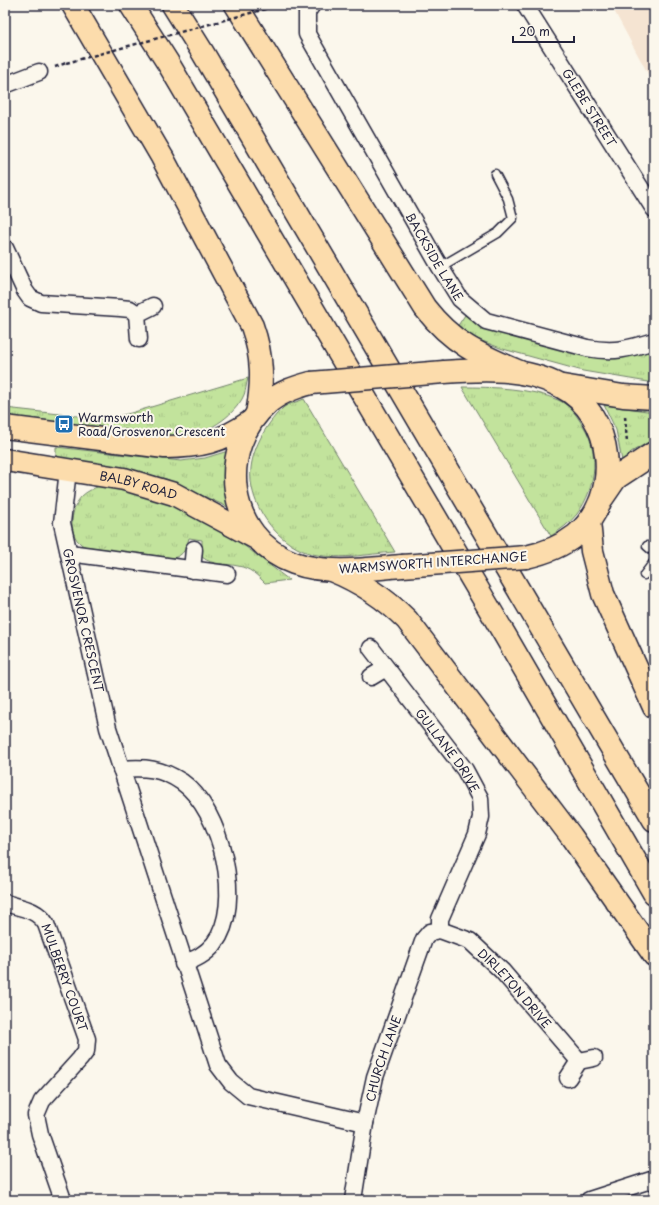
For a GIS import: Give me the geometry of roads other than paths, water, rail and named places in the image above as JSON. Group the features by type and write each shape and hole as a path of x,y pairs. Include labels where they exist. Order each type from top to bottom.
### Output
{"main road":[{"path":"5,427 165,447 189,447 216,441 254,418 262,389 262,373 258,343 252,326 162,158 73,5"},
{"path":"131,5 168,63 462,562 654,893"},
{"path":"173,5 211,66 654,820"},
{"path":"236,5 421,301 437,323 450,336 475,353 522,374"},
{"name":"WARMSWORTH INTERCHANGE","path":"476,370 522,374 542,378 561,386 580,399 594,417 603,437 608,459 607,481 600,502 589,521 576,535 561,546 544,553 526,557 331,570 311,568 292,562 275,553 260,541 246,521 236,492 234,474 236,456 242,438 254,418 268,403 281,394 296,387 311,383 476,370"},
{"path":"561,386 623,396 654,398"},
{"path":"600,502 616,478 645,458"},
{"name":"BALBY ROAD","path":"5,460 124,479 174,494 260,541"},
{"path":"589,521 592,551 603,594 654,707"},
{"path":"331,570 355,580 375,592 408,620 571,836 654,955"}],"street":[{"name":"BACKSIDE LANE","path":"312,5 307,12 307,34 440,267 460,299 486,320 604,351 622,350 654,341"},
{"name":"GLEBE STREET","path":"525,5 654,209"},
{"path":"5,85 39,72"},
{"path":"5,248 25,291 30,298 41,303 130,309 137,314 139,339"},
{"path":"137,314 153,306"},
{"name":"GROSVENOR CRESCENT","path":"68,470 62,523 108,728 183,964 218,1065 231,1082 248,1096 365,1123"},
{"path":"192,570 194,549"},
{"path":"69,553 226,574"},
{"name":"GULLANE DRIVE","path":"371,648 465,770 480,798 481,817 477,834 440,919 440,930"},
{"path":"371,677 386,668"},
{"path":"121,769 146,768 168,774 183,783 198,797 207,813 224,853 228,878 228,903 224,923 215,943 202,956 183,964"},
{"name":"MULBERRY COURT","path":"5,903 33,911 41,915 46,924 87,1039 86,1051 80,1060 42,1101 36,1115 40,1134 63,1200"},
{"name":"DIRLETON DRIVE","path":"440,930 470,941 502,971 586,1060 568,1078"},
{"name":"CHURCH LANE","path":"353,1200 365,1123 375,1077 424,938 430,932 440,930"},
{"path":"589,1200 654,1179"}],"lane":[{"path":"440,267 498,233 513,218 508,199 495,174"},
{"path":"647,546 654,552"},
{"path":"644,575 654,562"}],"place":[{"name":"Warmsworth Road/Grosvenor Crescent","path":"64,424"}]}
